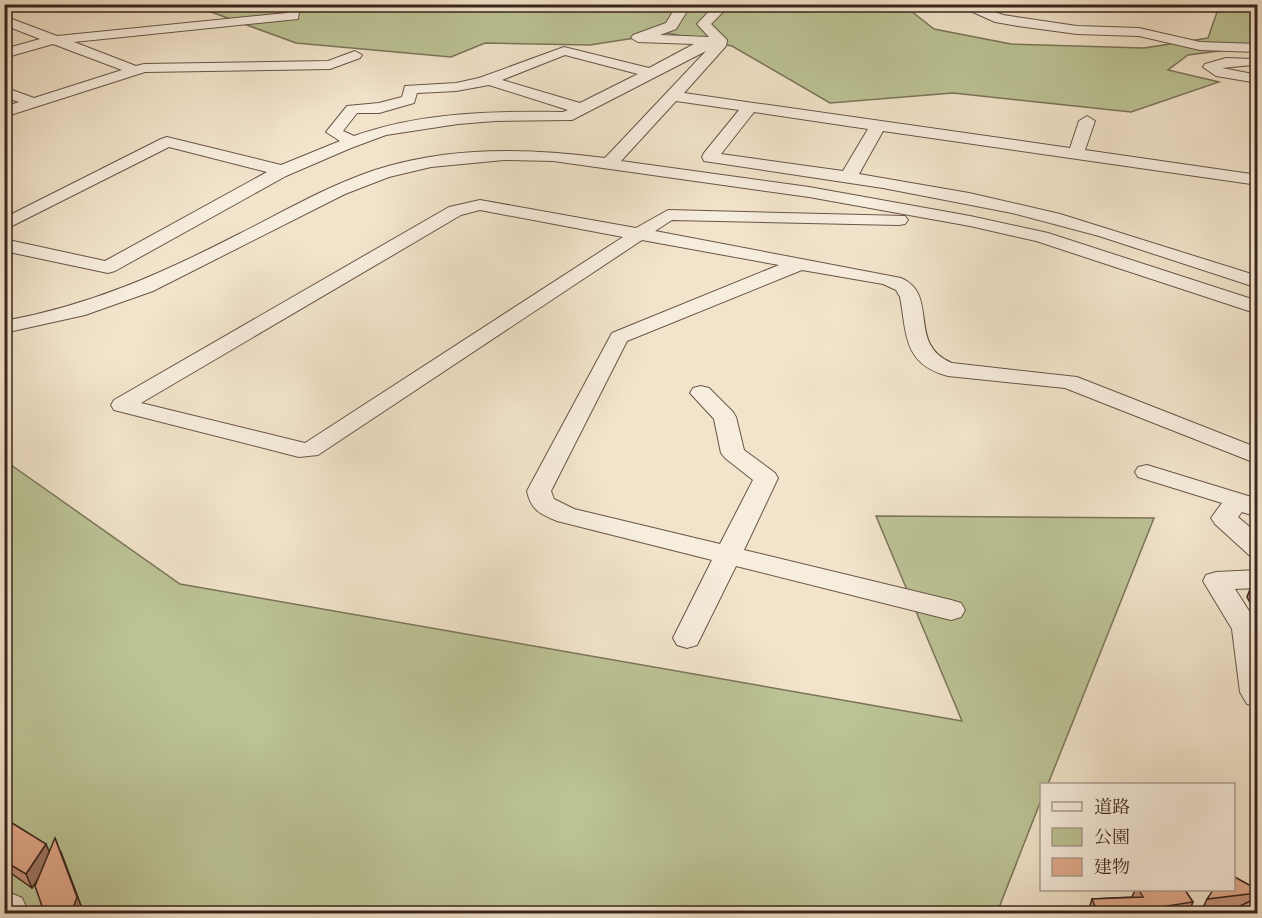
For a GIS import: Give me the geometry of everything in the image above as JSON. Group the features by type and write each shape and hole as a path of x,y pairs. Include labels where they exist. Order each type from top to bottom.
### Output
{"street":[{"path":"4,54 55,40 293,16 294,4"},
{"path":"676,4 679,13 671,26 638,38 684,38 718,46"},
{"path":"718,46 704,24 716,10 725,4"},
{"path":"961,4 1000,19 1018,22 1077,30 1139,32 1200,46 1257,48"},
{"path":"4,20 134,70"},
{"path":"4,245 108,267 283,171 383,131 421,124 495,116 566,117 702,46 718,46"},
{"path":"610,163 718,46"},
{"path":"353,142 334,132 352,109 379,108 409,100 410,89 456,87 488,80 564,51 649,72"},
{"path":"4,112 134,70 330,65 355,55"},
{"path":"1257,63 1226,62 1210,67 1221,73 1257,79"},
{"path":"488,80 582,109"},
{"path":"4,91 33,103"},
{"path":"673,96 1257,180"},
{"path":"750,107 710,157 963,197 1056,218 1257,282"},
{"path":"1076,154 1087,121"},
{"path":"848,177 878,125"},
{"path":"4,225 167,142 283,171"},
{"path":"4,327 81,312 151,286 338,191 370,178 408,166 460,157 522,154 610,163 809,192 1041,237 1257,308"},
{"path":"913,211 906,221 668,215 636,235 310,450 299,450 122,405 455,211 480,205 636,235 886,279 898,283 907,290 918,345 935,365 948,369 1069,382 1257,457"},
{"path":"799,264 619,337 539,491 542,503 558,512 951,610"},
{"path":"687,638 766,478 733,453 725,417 701,393"},
{"path":"1147,472 1248,504"},
{"path":"1248,504 1224,518 1257,549"},
{"path":"1257,579 1216,581 1246,629 1257,696"},
{"path":"4,905 10,909 8,914"}],"green space":[{"path":"902,4 934,29 1011,44 1144,48 1208,38 1217,12 1242,5 1257,4 1258,46 1188,55 1168,70 1219,82 1131,112 953,93 830,103 732,46 667,33 590,45 485,43 451,57 296,43 192,5"},
{"path":"4,460 180,584 962,721 876,516 1154,518 1048,783 1040,783 1040,803 997,913 5,913"}],"building":[{"path":"1257,586 1257,597 1251,587"},
{"path":"4,818 46,844 26,874 4,861"},
{"path":"55,838 77,897 71,914 44,914 35,886"},
{"path":"1257,871 1257,893 1207,899 1212,891 1235,891 1235,877 1253,887"},
{"path":"1140,891 1186,891 1193,902 1115,914 1070,914 1091,909 1097,911 1092,899 1143,897"},
{"path":"1257,898 1257,914 1223,914"}]}
